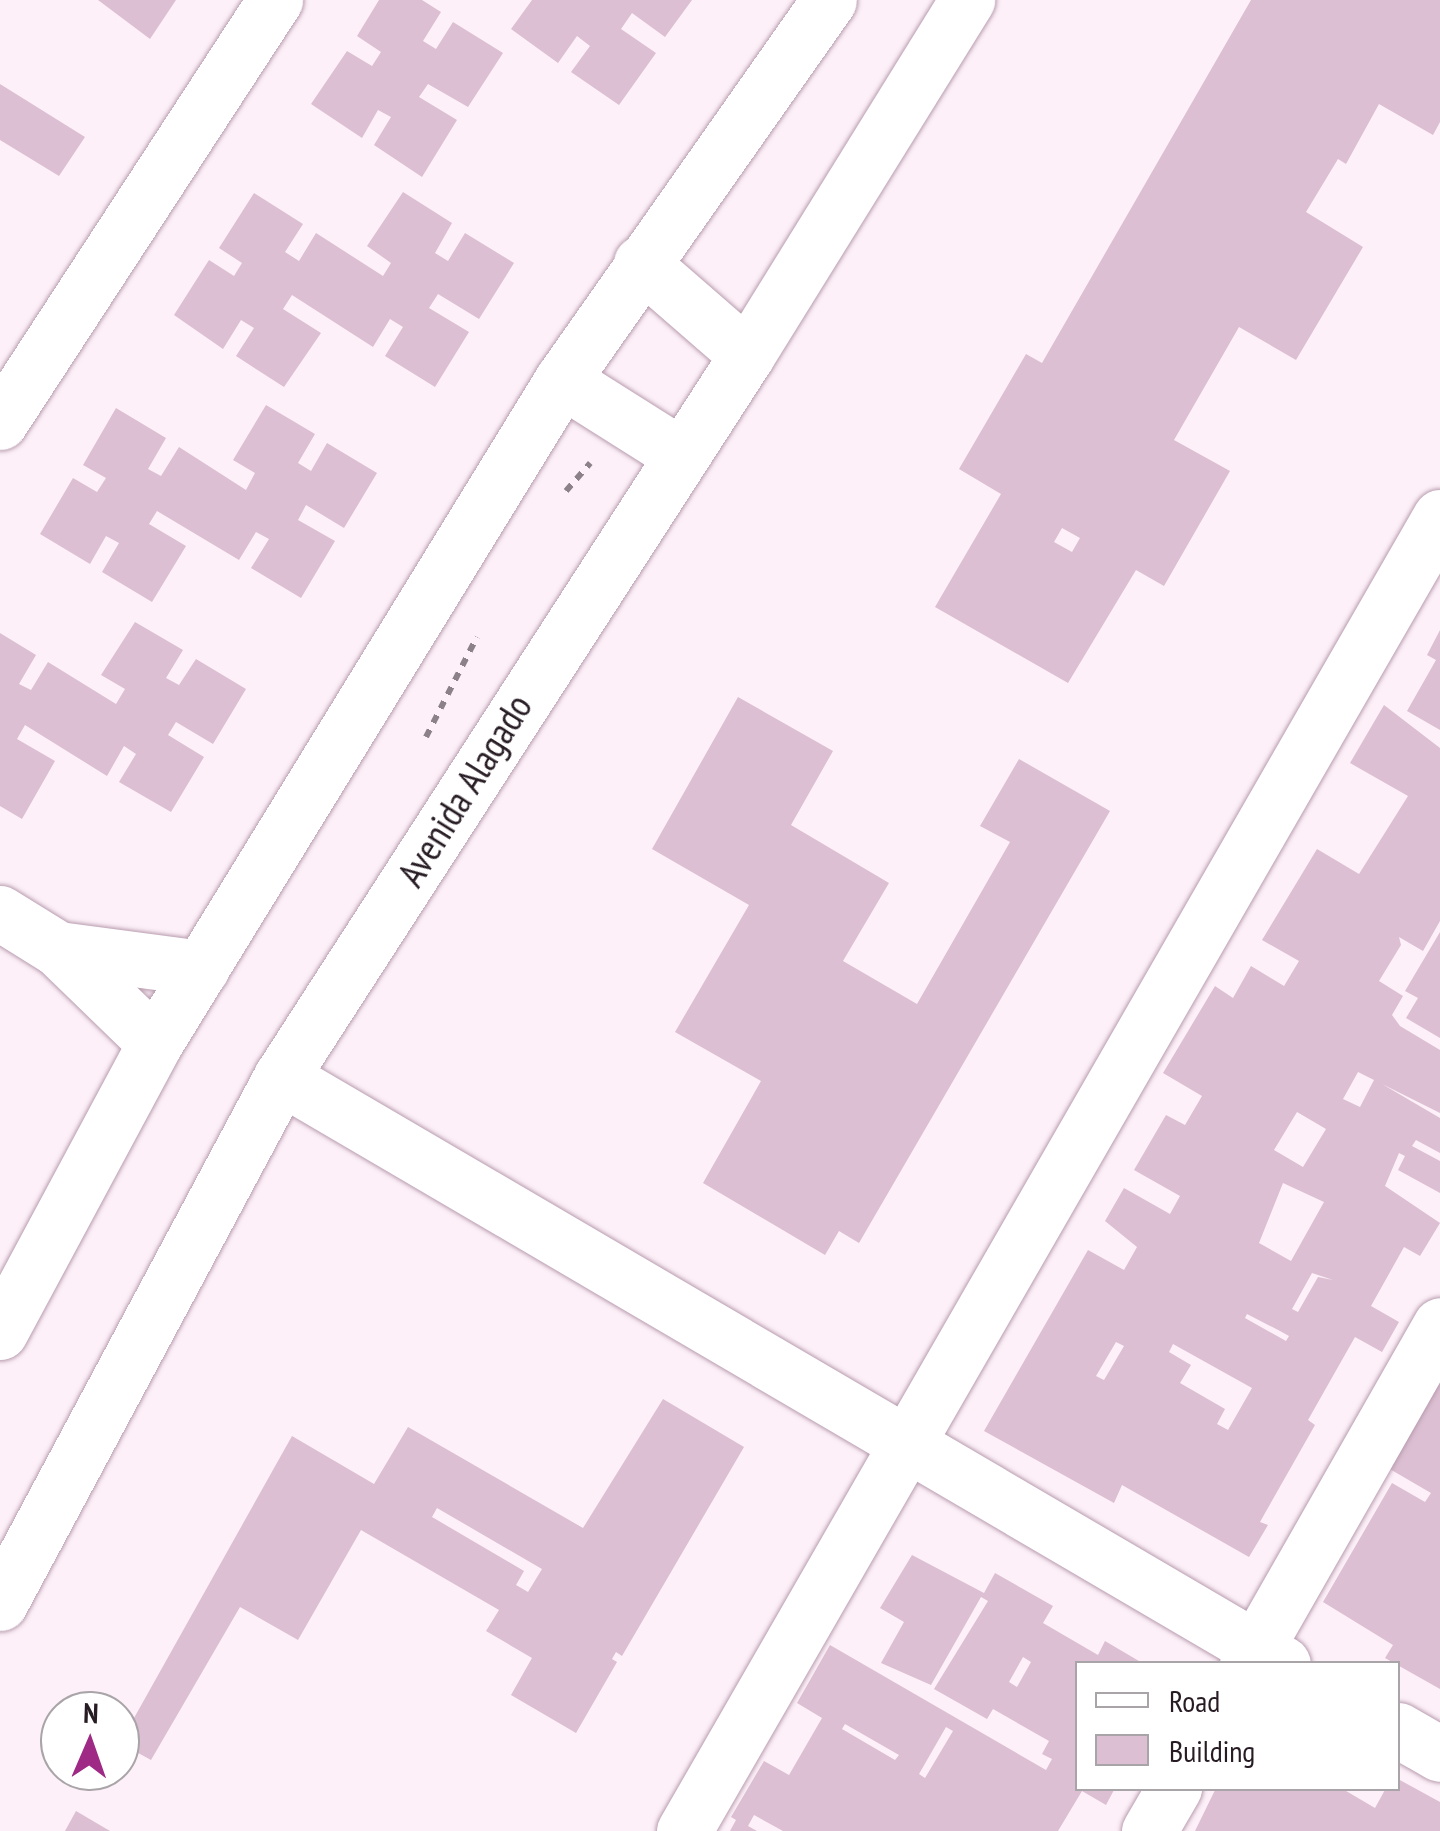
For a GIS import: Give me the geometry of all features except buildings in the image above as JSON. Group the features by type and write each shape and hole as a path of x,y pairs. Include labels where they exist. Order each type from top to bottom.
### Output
{"street":[{"path":"0,422 275,0"},
{"path":"0,1332 155,1044 562,380 829,0"},
{"name":"Avenida Alagado","path":"0,1603 281,1077 678,453 747,355 967,0"},
{"path":"641,263 747,355"},
{"path":"562,380 678,453"},
{"path":"684,1831 1440,517"},
{"path":"0,913 58,949 155,1044"},
{"path":"58,949 202,968"},
{"path":"281,1077 908,1440 1262,1658 1440,1326"},
{"path":"1400,1731 1440,1754"},
{"path":"1150,1831 1172,1791"}]}
